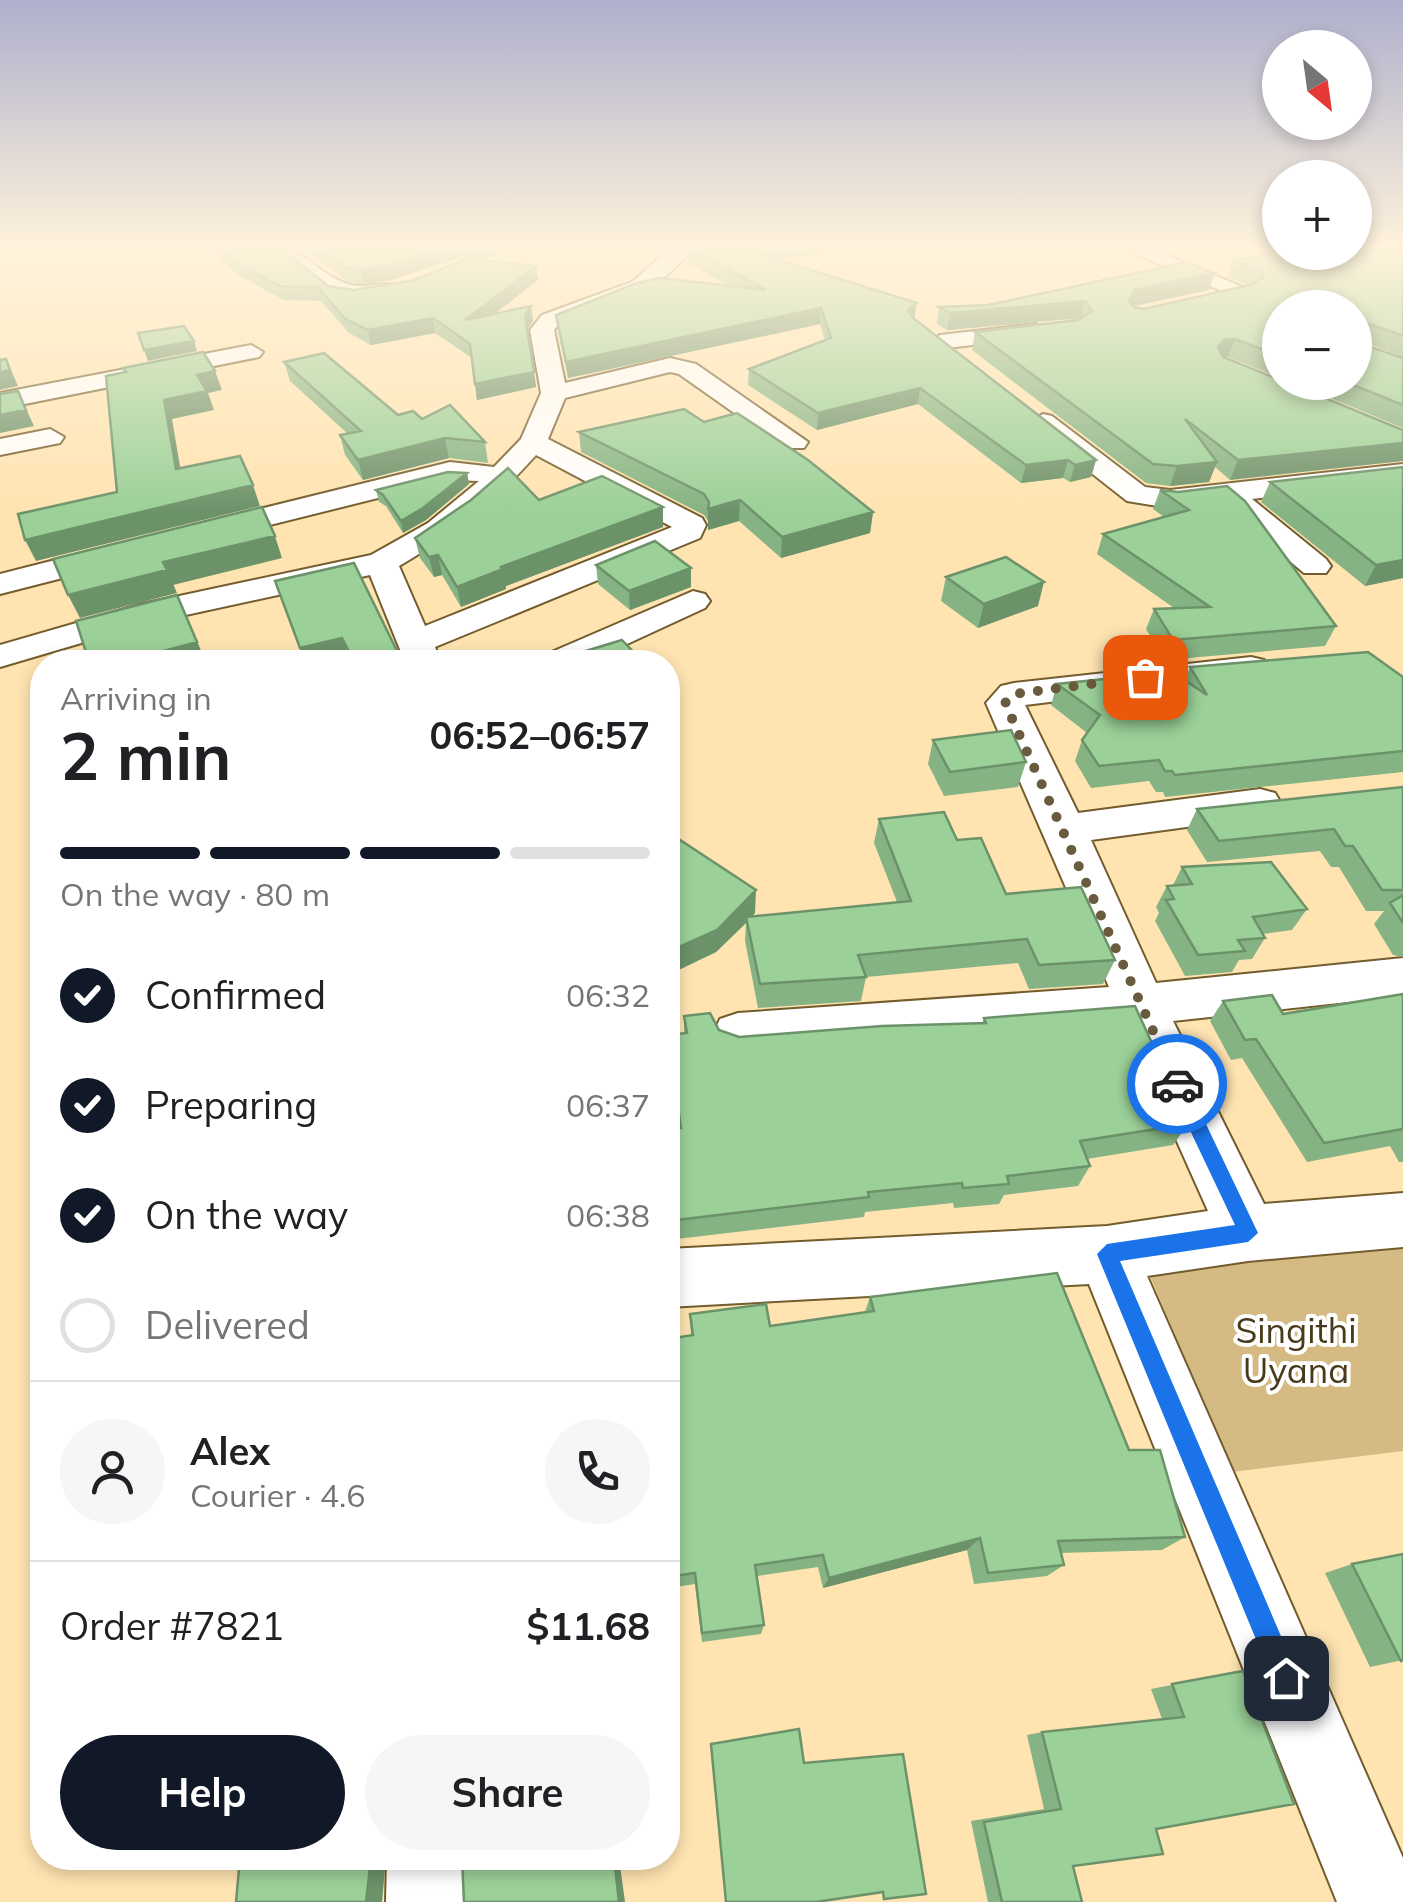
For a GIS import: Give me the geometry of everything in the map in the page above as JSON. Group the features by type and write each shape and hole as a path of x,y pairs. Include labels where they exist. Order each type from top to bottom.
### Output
{"street":[{"path":"0,656 142,614 381,563 439,530 500,478 533,442 554,394 543,338"},
{"path":"935,338 970,366"},
{"path":"0,401 251,352"},
{"path":"554,394 670,365 687,369 794,442"},
{"path":"1016,401 1137,495 1170,499 1400,475"},
{"path":"0,448 50,437"},
{"path":"424,650 689,531 691,525 533,442"},
{"path":"0,584 450,471 476,471 500,478"},
{"path":"1224,491 1315,566"},
{"path":"381,563 419,650"},
{"path":"586,650 693,601"},
{"path":"1248,1233 1005,703 1014,694 1281,665"},
{"path":"1065,829 1300,799"},
{"path":"738,1034 1144,1004 1403,977"},
{"path":"680,1277 1107,1254 1248,1233 1403,1220"},
{"path":"1107,1254 1379,1902"},
{"path":"428,1902 429,1870"}],"green space":[{"name":"Singithi Uyana","path":"1403,1231 1403,1451 1232,1472 1143,1259"}],"building":[{"path":"140,338 192,338 194,341 144,350"},
{"path":"461,338 528,338 534,372 475,384 470,344"},
{"path":"561,338 680,338 566,362"},
{"path":"831,338 938,338 1096,460 1075,465 1068,460 1026,465 920,388 818,413 749,369"},
{"path":"983,338 1262,338 1262,349 1235,339 1224,340 1218,347 1223,357 1262,373 1262,400 1330,400 1403,430 1403,443 1238,460 1185,419 1217,462 1153,464"},
{"path":"1372,347 1403,358 1403,405 1372,392"},
{"path":"203,352 215,371 197,375 207,391 164,400 176,469 240,456 253,485 25,540 18,514 117,492 106,376 126,372 123,368"},
{"path":"324,353 398,415 413,411 422,419 450,405 485,442 445,438 358,460 340,435 361,431 284,362"},
{"path":"6,359 10,370 0,372 0,360"},
{"path":"18,391 26,410 0,415 0,394"},
{"path":"684,409 704,422 737,413 808,460 873,512 782,537 740,500 708,509 704,494 579,432"},
{"path":"1403,467 1403,560 1376,565 1270,482"},
{"path":"508,468 539,500 602,476 663,507 457,587 438,555 429,557 415,538 471,500"},
{"path":"448,472 467,473 401,521 376,490"},
{"path":"1227,486 1245,501 1336,626 1173,640 1154,609 1210,607 1103,534 1189,510 1160,490 1178,492"},
{"path":"262,507 275,536 163,562 167,570 68,595 53,559"},
{"path":"655,541 691,568 629,591 596,565"},
{"path":"1006,557 1044,582 984,604 946,577"},
{"path":"354,563 397,650 348,650 342,638 300,648 275,581"},
{"path":"177,595 197,642 167,650 85,650 76,621"},
{"path":"622,640 632,650 589,650"},
{"path":"1368,652 1403,677 1403,751 1175,775 1165,771 1159,760 1099,766 1082,740 1100,715 1057,684 1172,672 1207,695 1190,667"},
{"path":"1011,730 1026,762 950,772 933,740"},
{"path":"1403,787 1403,890 1382,890 1353,846 1345,846 1334,829 1219,841 1197,809"},
{"path":"944,812 957,840 981,838 1006,894 1081,887 1115,960 1039,965 1027,939 858,955 866,977 760,984 746,917 911,901 879,819"},
{"path":"680,840 756,890 717,930 680,947"},
{"path":"1271,862 1307,909 1253,917 1265,938 1238,940 1245,951 1198,955 1166,900 1174,899 1167,886 1192,884 1182,867"},
{"path":"1403,895 1403,923 1390,903"},
{"path":"1403,994 1403,1129 1324,1143 1256,1039 1245,1040 1223,1001 1272,995 1283,1014"},
{"path":"1135,1006 1172,1087 1167,1087 1188,1124 1080,1141 1090,1166 1007,1176 1009,1184 963,1188 962,1183 868,1192 869,1197 680,1220 680,1034 687,1033 684,1016 710,1013 719,1030 739,1037 986,1023 984,1018"},
{"path":"1057,1273 1129,1450 1160,1450 1185,1537 1058,1541 1064,1565 988,1573 980,1538 829,1578 823,1555 755,1565 764,1625 702,1633 695,1573 680,1575 680,1337 693,1335 690,1314 766,1304 770,1326 874,1311 870,1297"},
{"path":"1403,1554 1403,1660 1401,1661 1352,1564"},
{"path":"1243,1671 1294,1804 1156,1829 1163,1854 1073,1866 1082,1902 1002,1902 984,1822 1061,1809 1042,1732 1184,1717 1172,1684"},
{"path":"799,1729 804,1763 903,1754 926,1894 884,1899 883,1892 816,1902 726,1902 711,1744"},
{"path":"239,1870 370,1870 366,1902 236,1902"},
{"path":"463,1870 615,1870 619,1902 464,1902"}],"way so far":[{"path":"1145,677 1014,694 1005,703 1177,1084"}],"route":[{"path":"1177,1084 1248,1233 1107,1254 1286,1678"}]}
